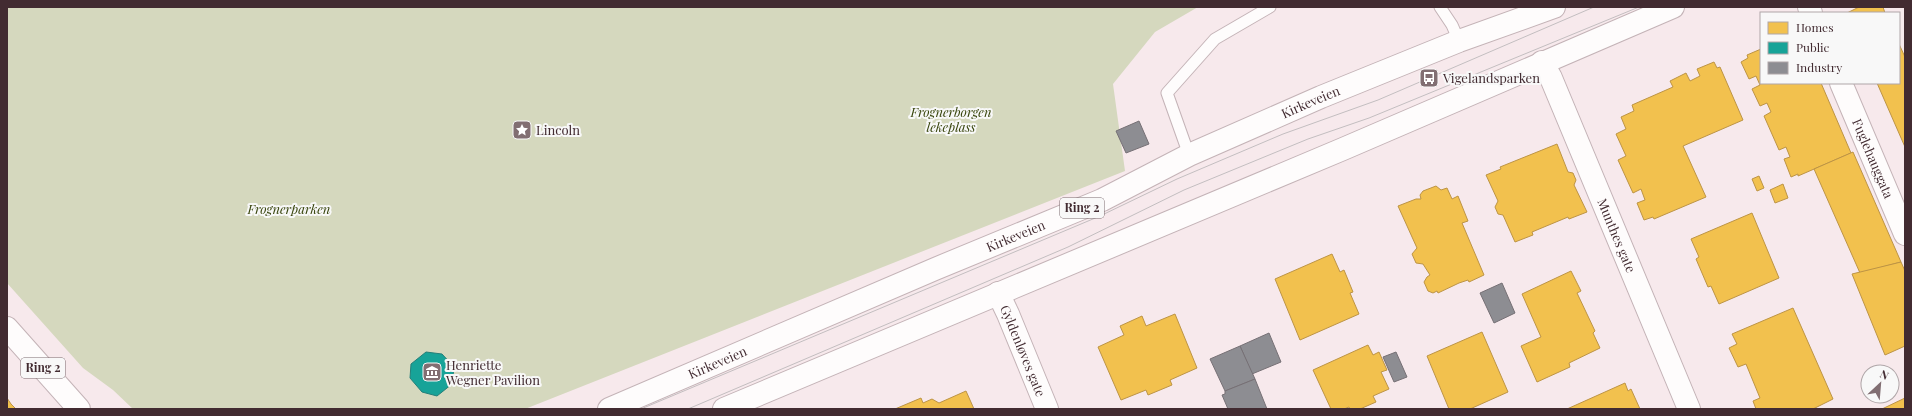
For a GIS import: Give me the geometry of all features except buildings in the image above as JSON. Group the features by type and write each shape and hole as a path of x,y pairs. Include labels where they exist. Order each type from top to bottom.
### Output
{"main road":[{"name":"Kirkeveien","path":"609,409 935,269 1102,200 1189,155 1321,96 1459,41 1554,7"},
{"path":"724,409 1336,152 1542,62 1673,7"},
{"name":"Munthes gate","path":"1542,62 1551,78 1690,409"},
{"name":"Fuglehauggata","path":"1841,84 1905,234"},
{"name":"Gyldenløves gate","path":"998,293 1047,409"},
{"name":"Ring 2","path":"7,328 79,409"}],"lane":[{"path":"1189,155 1167,93 1215,39 1270,7"},
{"path":"1440,7 1452,25 1459,41"}],"green space":[{"name":"Frognerparken","path":"7,7 1198,7 1155,32 1113,84 1125,171 525,409 133,409 113,390 83,368 7,283"}],"tram line":[{"path":"641,409 1100,216 1177,179 1283,134 1378,100 1594,7"},
{"path":"688,409 1068,247 1184,190 1308,139 1369,118 1639,7"}],"place":[{"name":"Vigelandsparken","path":"1429,78"},
{"name":"Lincoln","path":"522,130"},
{"name":"Henriette Wegner Pavilion","path":"432,372"}],"park label":[{"name":"Frognerborgen lekeplass","path":"951,120"}]}
